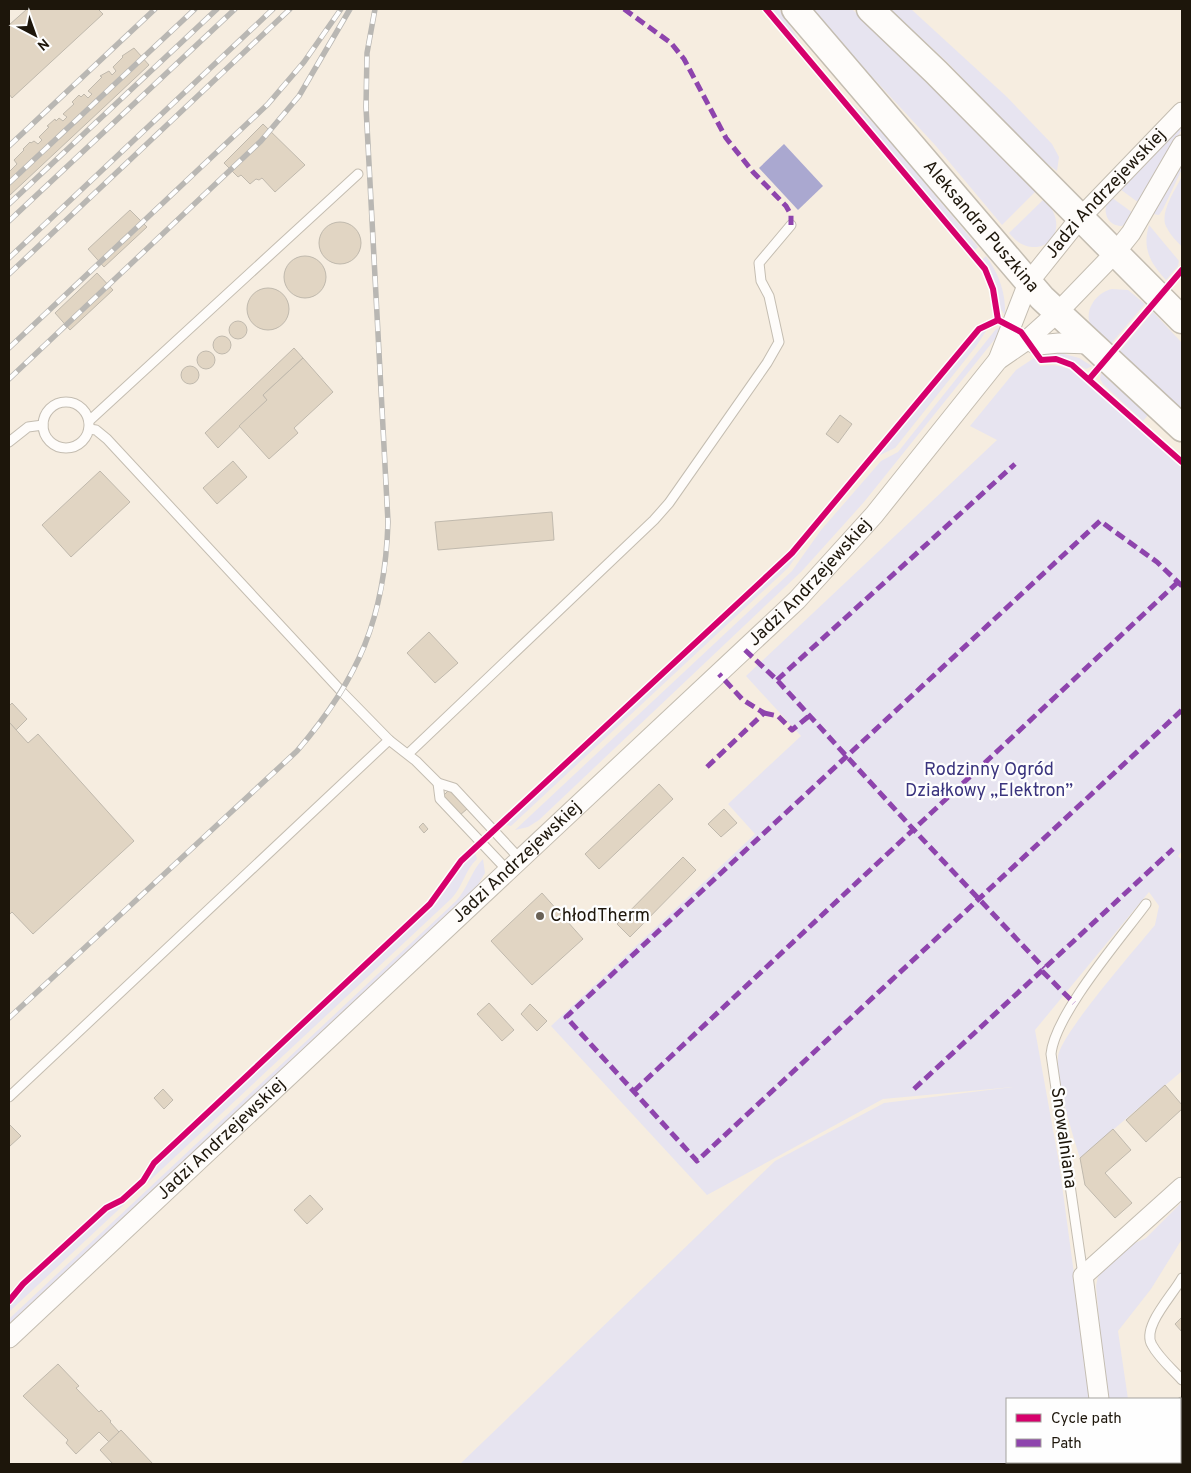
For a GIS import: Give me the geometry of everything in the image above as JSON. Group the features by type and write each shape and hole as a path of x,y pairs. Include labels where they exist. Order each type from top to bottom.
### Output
{"main road":[{"name":"Aleksandra Puszkina","path":"795,9 1028,283 1057,313 1182,428"},
{"path":"870,9 936,72 1182,320"}],"street":[{"name":"Jadzi Andrzejewskiej","path":"998,360 1028,283 1080,218 1182,112"},
{"name":"Jadzi Andrzejewskiej","path":"9,1338 772,625 825,571 898,486 998,360 1027,340 1057,313 1115,253 1131,233 1182,145"},
{"path":"1027,340 1038,345 1059,343 1090,344"},
{"path":"1083,1276 1182,1187"},
{"name":"Snowalniana","path":"1083,1276 1099,1398"}],"lane":[{"path":"358,174 89,425 82,442 68,448 53,445 44,433 43,425 48,411 60,402 68,402 82,408 89,425 107,439 342,692 389,740 408,754 438,783 454,788 515,866"},
{"path":"408,754 654,520 669,502 767,363 779,342 769,296 761,281 759,263 791,225"},
{"path":"9,442 28,427 43,425"},
{"path":"9,1097 389,740"},
{"path":"438,783 440,799 515,866"},
{"name":"Snowalniana","path":"1083,1276 1051,1054 1052,1044 1061,1024 1080,994 1146,904"},
{"path":"1182,1278 1150,1327 1149,1337 1156,1351 1182,1380"}],"green space":[{"path":"769,9 779,9 808,54"},
{"path":"812,9 852,9 1036,191 1002,225 935,145"},
{"path":"890,9 911,9 1007,97 1052,144 1059,157 1057,171 1038,157 947,62"},
{"path":"850,102 880,129 978,247 974,251"},
{"path":"1182,122 1182,129 1139,203 1120,189"},
{"path":"1180,166 1182,169 1163,209 1159,215 1153,214"},
{"path":"1182,176 1182,247 1168,231 1165,216 1166,209"},
{"path":"1111,197 1133,213 1122,226 1111,223 1107,217 1106,205"},
{"path":"1044,199 1053,212 1056,223 1055,234 1049,242 1041,246 1030,247 1020,243 1009,233"},
{"path":"1149,225 1179,261 1178,266 1166,280 1149,255 1146,241"},
{"path":"986,256 1001,284 1005,315 1000,308 993,281 981,261"},
{"path":"1112,289 1128,290 1145,304 1109,346 1093,329 1089,316 1092,304 1096,299 1101,294"},
{"path":"1153,312 1182,343 1182,411 1118,353"},
{"path":"989,326 977,345 895,448 878,456 835,506 898,432 973,338"},
{"path":"1002,326 999,334 864,502 802,571 539,820 528,827 515,830 792,571 821,530 881,461 898,452 996,329"},
{"path":"1057,352 1079,358 1092,366 1086,369 1069,359 1042,354"},
{"name":"Rodzinny Ogród Działkowy „Elektron”","path":"1034,358 1040,366 1059,366 1077,373 1182,468 1182,851 1178,856 1182,860 1182,1071 1080,1158 1062,1094 1058,1057 1062,1046 1084,1012 1155,925 1159,906 1149,892 1035,1030 1059,1163 1091,1398 1006,1398 1006,1463 1100,1464 460,1464 775,1161 884,1103 1013,1087 883,1099 707,1195 551,1026 755,834 728,804 801,736 746,676 997,440 970,426 1016,370"},
{"path":"1101,373 1148,415 1143,421 1103,384 1100,379"},
{"path":"816,529 788,568 511,826 505,825 787,561"},
{"path":"475,852 477,859 452,898 9,1312 9,1306 20,1290 107,1210 123,1203 146,1182 156,1164 431,907 454,874"},
{"path":"483,859 485,873 476,888 9,1324 9,1319 456,901"},
{"path":"1182,1202 1182,1239 1151,1289 1118,1331 1128,1398 1106,1398 1096,1286 1099,1271 1124,1248 1146,1238"},
{"path":"1182,1429 1182,1464 1128,1464 1181,1463"}],"water":[{"path":"784,144 823,186 798,210 759,168"}],"building":[{"path":"27,9 98,9 103,14 12,98 9,94 9,25"},
{"path":"134,48 149,65 9,196 9,172 17,164 14,160 23,149 30,142 34,141 38,144 42,140 39,137 49,127 47,126 55,119 56,121 59,118 63,121 67,117 63,114 74,104 72,102 79,95 81,97 84,94 88,98 92,94 88,91 102,77 100,76 109,71 112,75 116,71 113,67 122,56"},
{"path":"263,124 305,165 275,192 262,178 256,179 250,184 241,175 238,177 224,163"},
{"path":"130,210 147,227 104,267 88,249"},
{"path":"340,222 355,228 361,243 355,258 340,264 325,258 319,243 325,228"},
{"path":"305,256 320,262 326,277 320,292 305,298 290,292 284,277 290,262"},
{"path":"97,273 113,290 70,330 55,313"},
{"path":"268,288 283,294 289,309 283,324 268,330 253,324 247,309 253,294"},
{"path":"238,321 244,324 247,330 244,336 238,339 232,336 229,330 232,324"},
{"path":"222,336 228,339 231,345 228,351 222,354 216,351 213,345 216,339"},
{"path":"294,348 303,358 263,395 267,400 218,448 205,433"},
{"path":"206,351 212,354 215,360 212,366 206,369 200,366 197,360 200,354"},
{"path":"303,358 333,392 294,428 298,433 269,459 239,426 267,400 263,395"},
{"path":"190,366 196,369 199,375 196,381 190,384 184,381 181,375 184,369"},
{"path":"840,415 852,424 838,443 826,434"},
{"path":"233,461 247,477 217,504 203,488"},
{"path":"100,471 130,502 71,557 42,525"},
{"path":"552,512 554,540 438,550 435,522"},
{"path":"429,632 458,663 435,683 407,653"},
{"path":"12,703 27,719 16,730 9,722 9,706"},
{"path":"9,722 28,743 38,734 134,841 33,934 12,912 9,915"},
{"path":"659,784 673,799 599,869 585,854"},
{"path":"449,790 467,809 460,815 442,797"},
{"path":"724,809 737,823 721,837 708,824"},
{"path":"423,823 428,829 424,833 419,827"},
{"path":"683,857 696,870 630,937 617,924"},
{"name":"ChłodTherm","path":"542,893 583,939 532,985 491,941"},
{"path":"489,1003 514,1030 502,1041 477,1014"},
{"path":"530,1004 547,1021 537,1031 521,1014"},
{"path":"1165,1085 1182,1105 1182,1109 1146,1142 1126,1120"},
{"path":"163,1089 173,1100 164,1109 154,1098"},
{"path":"9,1124 21,1136 10,1146 9,1144"},
{"path":"1113,1129 1131,1150 1105,1173 1132,1203 1115,1218 1085,1185 1080,1158"},
{"path":"310,1195 323,1209 307,1224 294,1210"},
{"path":"1182,1317 1182,1332 1175,1324"},
{"path":"58,1364 79,1386 76,1388 99,1412 101,1410 119,1432 109,1442 99,1432 76,1454 66,1443 68,1440 23,1396"},
{"path":"121,1430 153,1464 113,1464 100,1450"}],"railway":[{"path":"9,146 155,9"},
{"path":"9,183 195,9"},
{"path":"9,204 217,9"},
{"path":"9,221 235,9"},
{"path":"9,258 273,9"},
{"path":"9,274 290,9"},
{"path":"9,348 268,104 304,62 341,9"},
{"path":"9,379 261,141 299,96 350,9"},
{"path":"9,1018 297,751 337,698 365,645 381,588 386,556 388,522 366,107 367,53 375,9"}],"marked path":[{"path":"624,9 671,43 684,59 726,138 753,172 786,206 791,215 791,225"},
{"path":"777,680 1015,464"},
{"path":"1182,586 1157,562 1100,521 566,1017 697,1161 1182,710"},
{"path":"634,1091 1178,582"},
{"path":"745,650 777,680 913,829 1044,968"},
{"path":"707,767 764,713 743,700 719,674"},
{"path":"764,713 778,716 792,730 809,716"},
{"path":"914,1089 1173,849"},
{"path":"1042,971 1074,1003"}],"cycle path":[{"path":"766,9 985,269 993,289 998,320"},
{"path":"1090,378 1182,270"},
{"path":"9,1301 23,1284 106,1208 122,1200 143,1181 154,1163 430,904 461,861 792,553 979,329 998,320 1021,332 1041,360 1056,359 1072,365 1182,462"}],"place":[{"name":"ChłodTherm","path":"540,916"}]}
